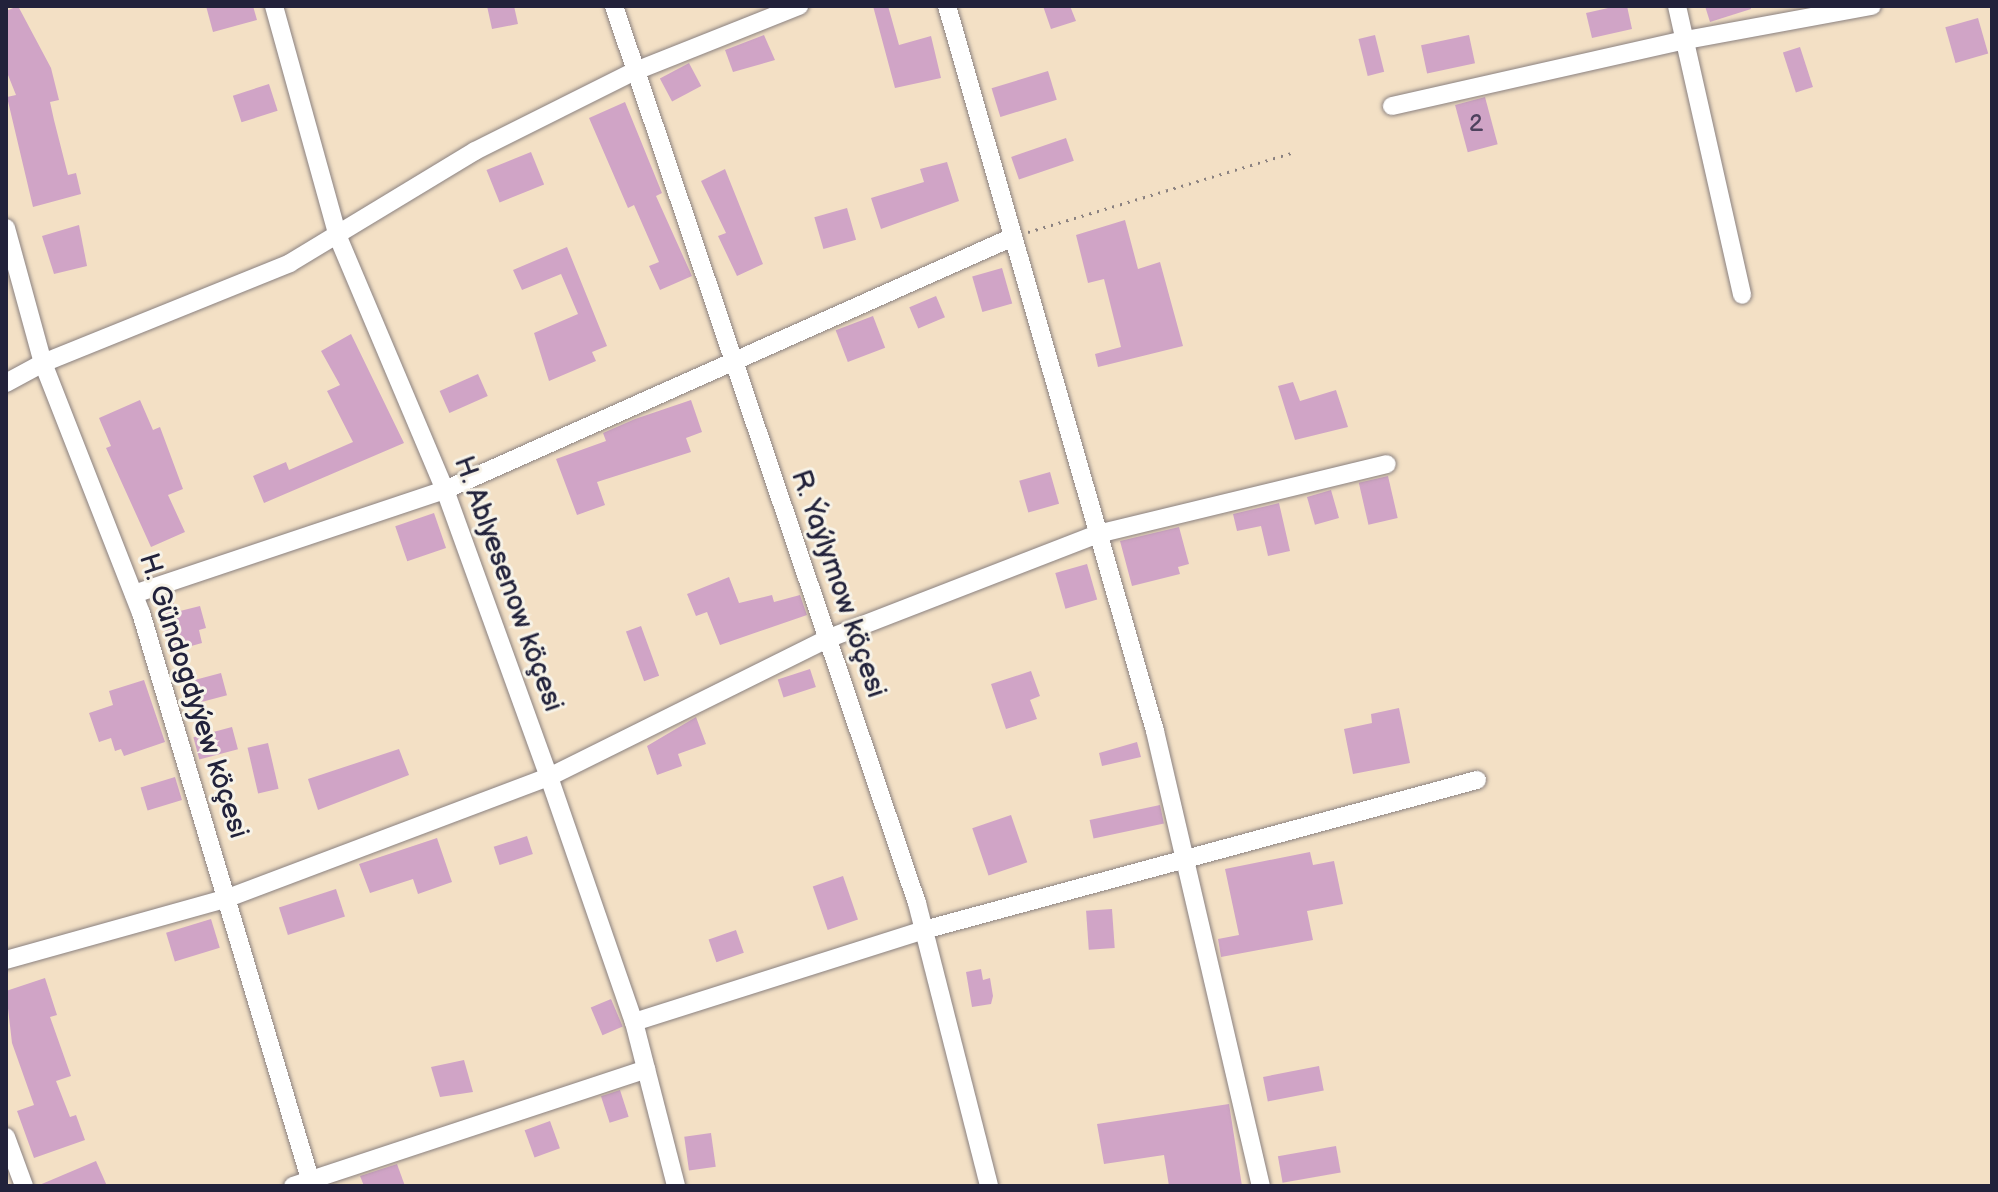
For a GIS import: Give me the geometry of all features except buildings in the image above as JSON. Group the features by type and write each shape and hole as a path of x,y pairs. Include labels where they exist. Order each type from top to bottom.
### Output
{"street":[{"name":"H. Ablyesenow köçesi","path":"274,6 338,237 445,490 549,777 634,1022 676,1186"},
{"name":"R. Ýaýlymow köçesi","path":"614,6 633,72 924,930 989,1186"},
{"path":"6,383 43,363 290,263 338,237 475,151 633,72 799,6"},
{"path":"947,6 1098,534 1185,859 1261,1186"},
{"path":"1677,6 1742,295"},
{"path":"1392,106 1686,40 1872,6"},
{"name":"H. Gündogdyýew köçesi","path":"6,228 43,363 134,594 228,898 305,1184"},
{"path":"134,594 445,490 731,359 1013,237"},
{"path":"6,960 228,898 549,777 827,639 1098,534 1387,464"},
{"path":"634,1022 924,930 1477,780"},
{"path":"305,1184 646,1069"},
{"path":"6,1137 24,1186"}],"path":[{"path":"1013,237 1294,152"}]}
